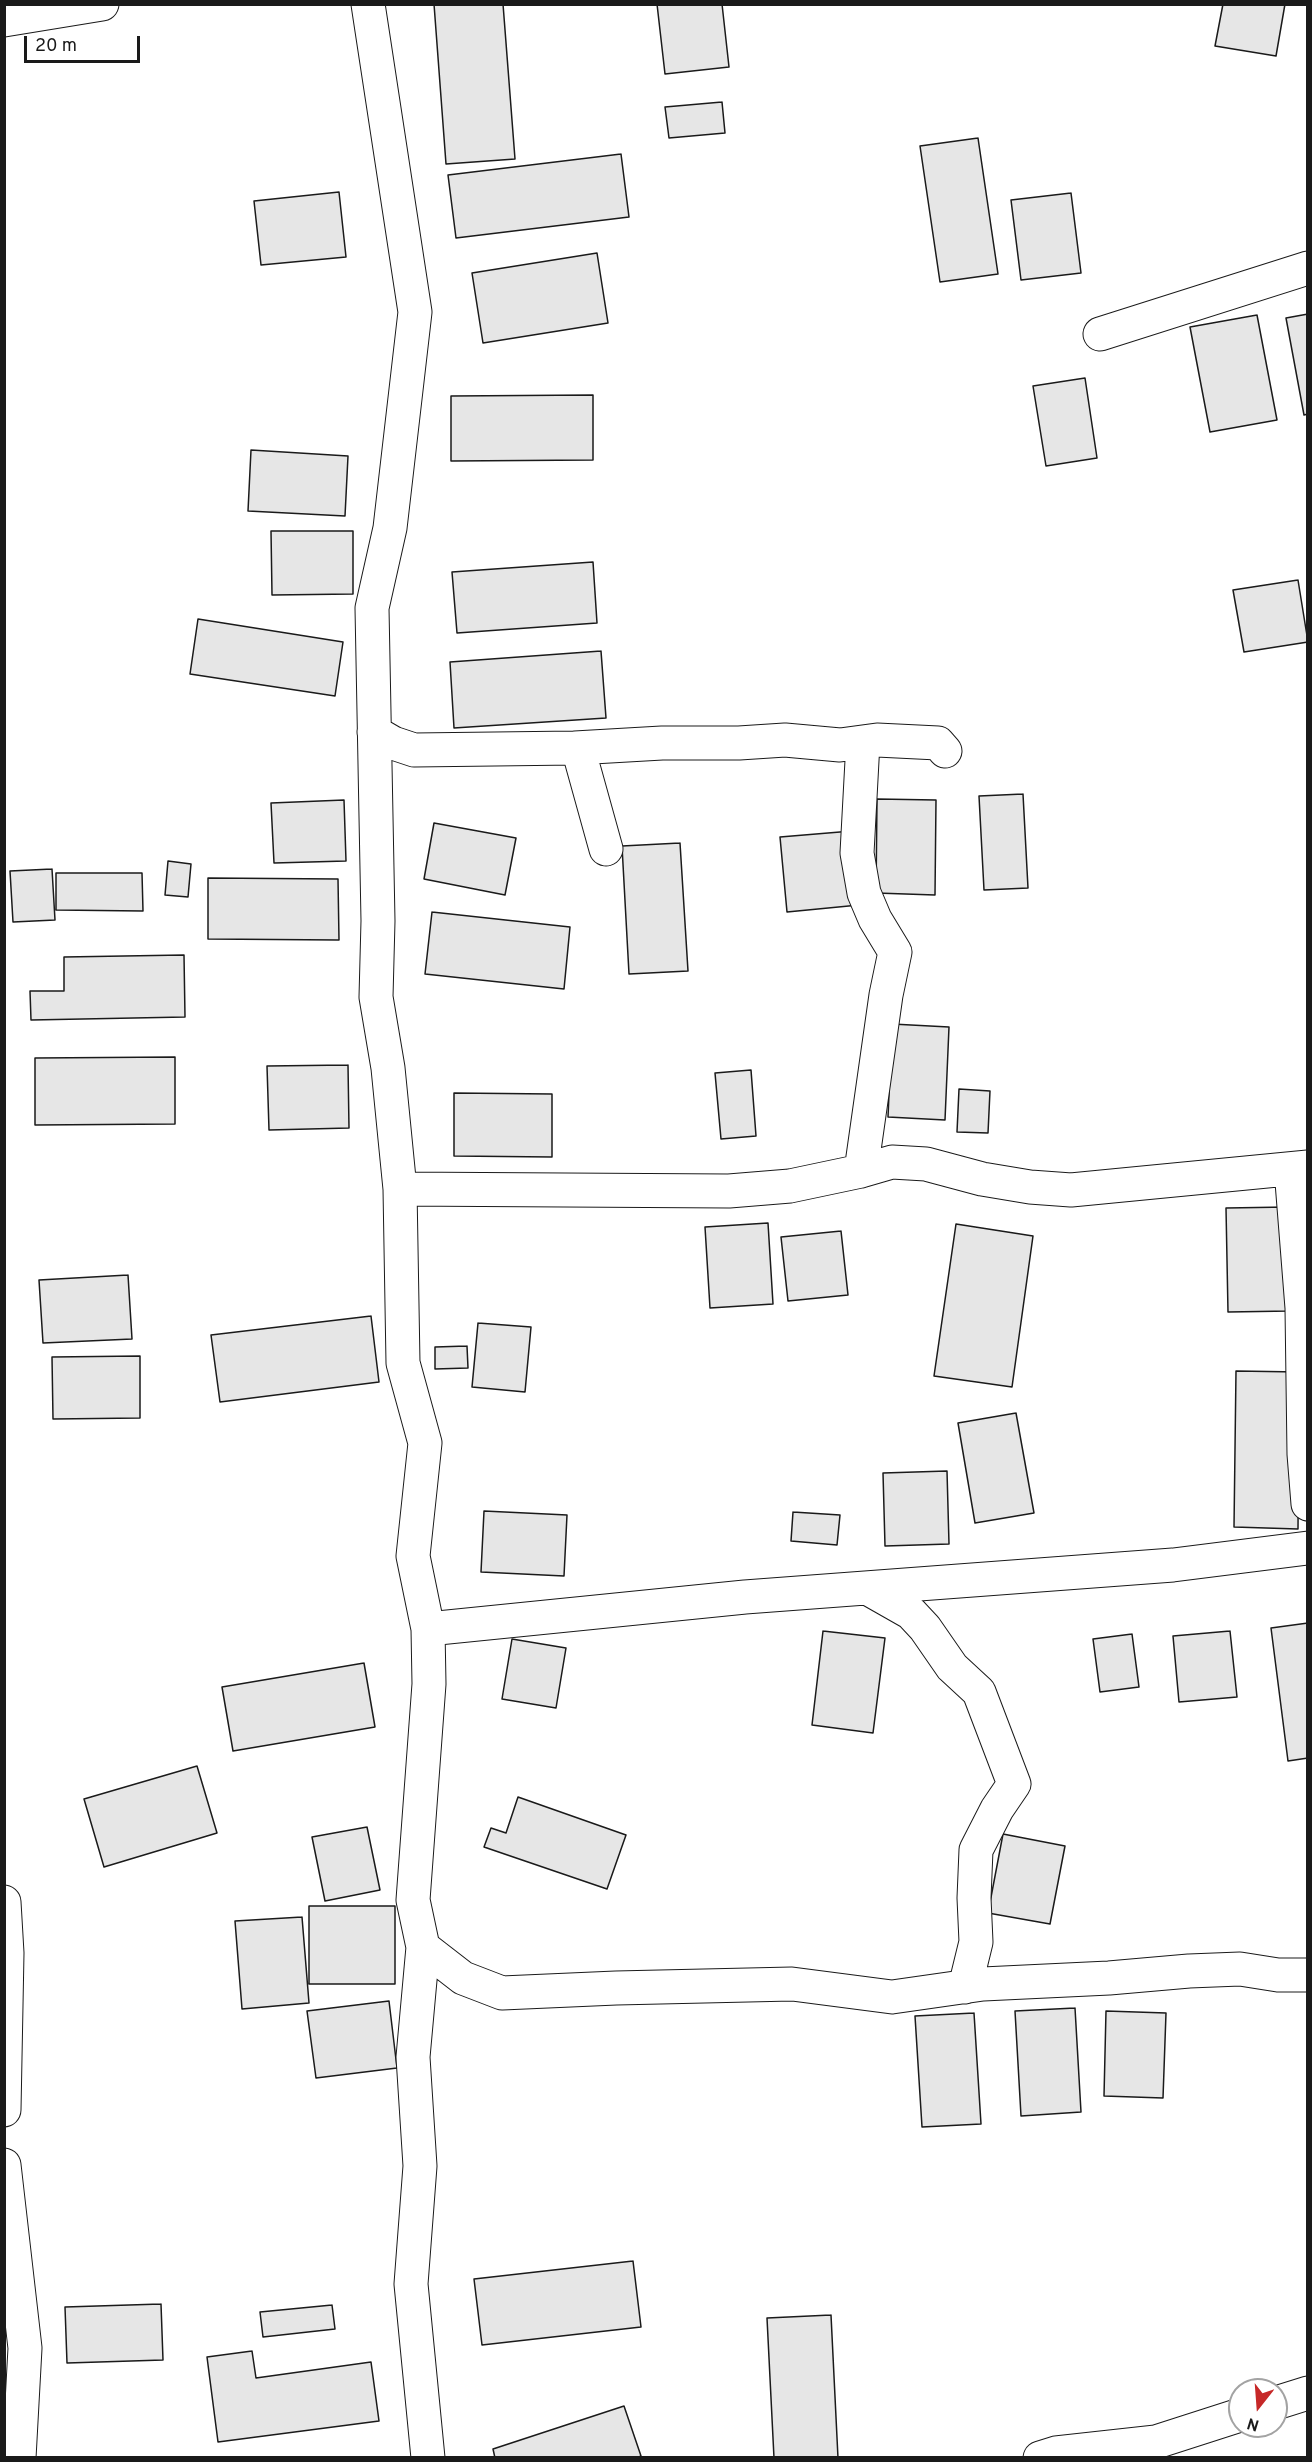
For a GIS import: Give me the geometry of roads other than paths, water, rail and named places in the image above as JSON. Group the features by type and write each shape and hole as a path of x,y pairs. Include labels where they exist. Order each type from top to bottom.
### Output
{"street":[{"path":"6,28 102,4"},
{"path":"368,4 415,312 390,528 372,608 378,921 376,997 388,1068 400,1189 403,1363 424,1443 413,1556 428,1629 429,1684 413,1900 423,1947 413,2057 420,2166 411,2284 428,2457"},
{"path":"1100,334 1308,268"},
{"path":"374,732 393,744 414,750 575,748 785,740 840,745 877,741 938,743 945,751"},
{"path":"861,1171 886,995 895,952 875,919 864,893 859,863 863,742"},
{"path":"575,748 606,849"},
{"path":"400,1189 729,1191 790,1186 892,1162 926,1164 982,1179 1030,1187 1071,1190 1299,1168 1304,1454 1308,1504"},
{"path":"428,1629 745,1597 1173,1565 1308,1548"},
{"path":"867,1588 911,1613 925,1628 952,1667 979,1692 1014,1784 997,1809 976,1850 974,1898 976,1942 965,1987"},
{"path":"4,1902 6,1953 4,2110"},
{"path":"423,1947 463,1978 502,1993 792,1984 892,1997 1038,1980 1109,1978 1240,1969 1278,1975 1308,1975"},
{"path":"4,2165 25,2348 19,2457"},
{"path":"1288,2399 1308,2393"},
{"path":"1040,2457 1056,2453 1156,2442 1228,2419"}]}
